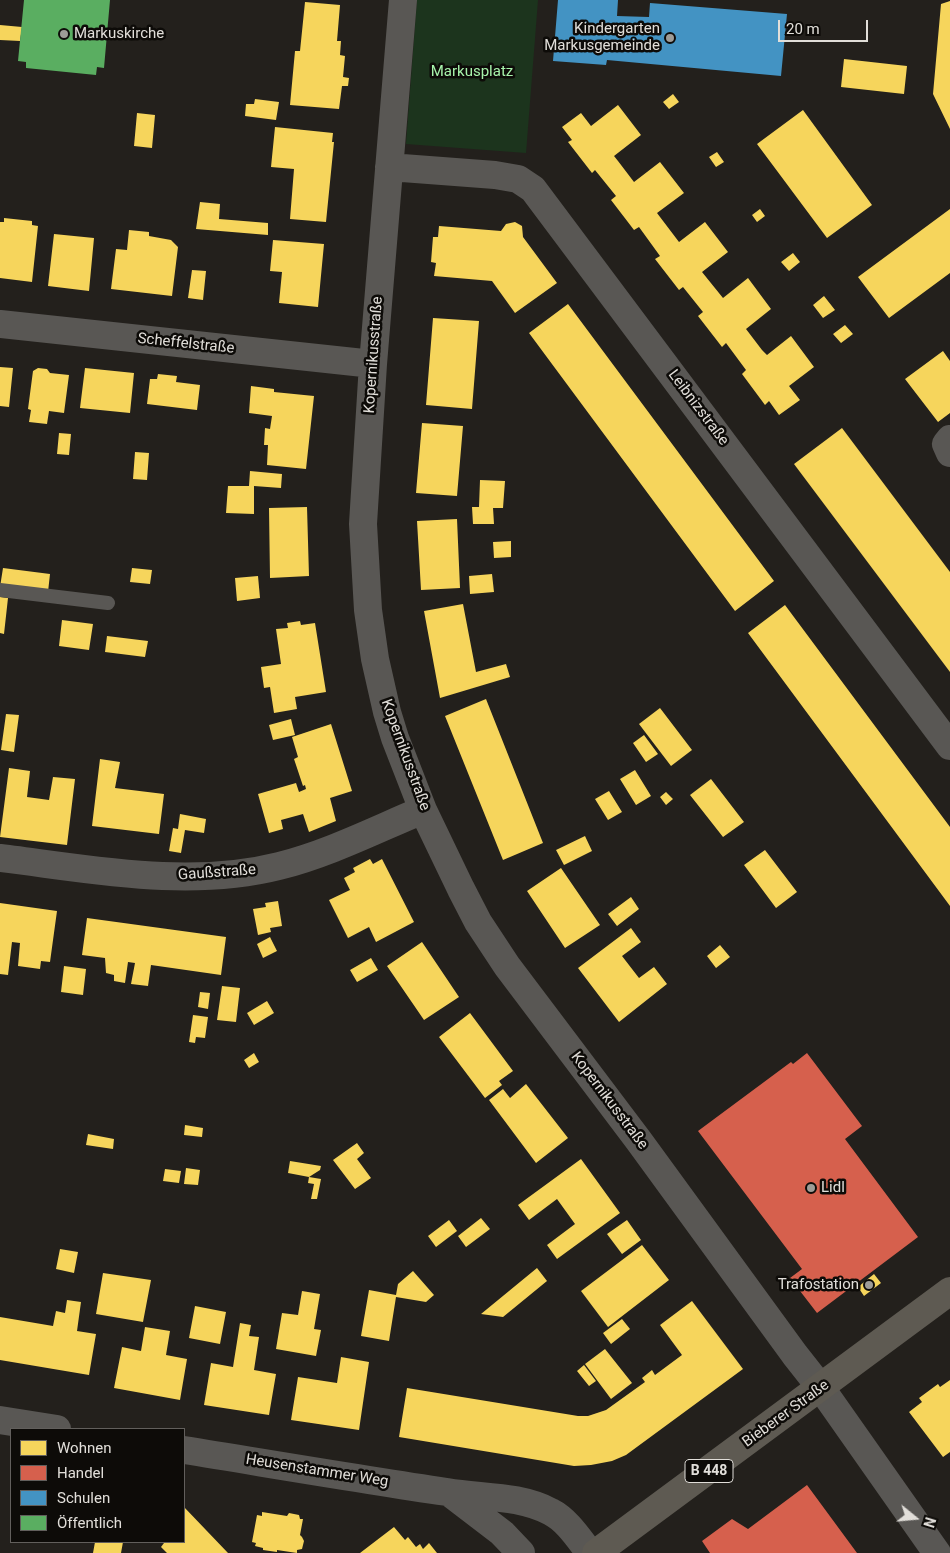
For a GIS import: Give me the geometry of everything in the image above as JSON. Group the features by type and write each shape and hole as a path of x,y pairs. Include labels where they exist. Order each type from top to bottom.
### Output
{"main road":[{"name":"Bieberer Straße","path":"596,1553 950,1291"}],"street":[{"name":"Kopernikusstraße","path":"403,0 372,364 363,524 368,610 375,659 387,712 424,810 461,889 506,966 639,1141 821,1388 938,1553"},
{"name":"Leibnizstraße","path":"389,167 495,175 518,179 533,188 950,746"},
{"name":"Scheffelstraße","path":"0,324 372,364"},
{"path":"950,439 946,444 950,453"},
{"name":"Gaußstraße","path":"0,858 160,876 232,874 279,866 314,855 424,810"},
{"path":"0,1420 51,1428"},
{"name":"Heusenstammer Weg","path":"185,1450 450,1493 500,1497 530,1503 552,1512 566,1524 590,1553"},
{"name":"Heusenstammer Weg","path":"450,1493 502,1533 521,1553"}],"lane":[{"path":"0,590 108,603"}],"green space":[{"name":"Markusplatz","path":"417,0 538,0 526,153 406,144"}],"building: Wohnen":[{"path":"950,1 950,129 933,94 941,4"},
{"path":"305,2 340,5 337,41 341,41 340,55 345,56 343,77 349,78 348,86 342,86 339,109 290,105 295,51 300,51"},
{"path":"0,25 22,27 20,41 0,40"},
{"path":"844,59 907,66 904,94 841,87"},
{"path":"673,94 679,102 669,109 663,102"},
{"path":"255,99 279,102 276,120 245,116 246,104 254,104"},
{"path":"618,105 641,135 614,156 634,182 660,162 684,193 657,213 679,242 705,222 728,252 702,272 723,298 748,278 771,309 746,329 767,355 791,336 814,367 789,386 800,400 779,415 769,401 765,405 742,374 746,370 726,343 722,347 698,316 703,312 683,287 679,290 655,259 660,256 639,227 634,230 611,200 616,196 595,170 592,173 568,142 572,140 562,127 581,113 591,126"},
{"path":"803,110 872,205 827,238 757,144"},
{"path":"137,113 155,115 152,148 134,146"},
{"path":"275,127 333,133 332,142 334,142 326,222 290,219 294,169 271,167"},
{"path":"717,152 724,162 716,167 709,157"},
{"path":"200,202 220,204 219,219 268,223 268,235 196,229"},
{"path":"760,209 765,216 757,222 752,215"},
{"path":"950,209 950,273 889,318 858,277"},
{"path":"4,218 32,221 32,225 38,226 32,282 0,278 0,222 4,222"},
{"path":"515,222 522,226 523,237 557,283 515,313 492,281 434,276 436,263 431,262 433,237 438,237 439,226 501,231 506,224"},
{"path":"129,230 149,232 149,236 171,240 178,247 172,296 111,289 116,249 127,250"},
{"path":"54,234 94,238 89,291 48,286"},
{"path":"273,240 324,244 318,307 279,303 282,272 270,271"},
{"path":"793,253 800,262 789,271 781,262"},
{"path":"192,270 206,271 203,300 188,298"},
{"path":"824,296 835,310 823,318 813,305"},
{"path":"568,304 774,581 735,611 529,333"},
{"path":"433,318 479,321 472,409 426,405"},
{"path":"845,325 853,334 841,343 833,334"},
{"path":"943,351 950,361 950,413 938,422 905,379"},
{"path":"0,367 13,368 9,407 0,406"},
{"path":"38,368 47,369 50,373 69,375 64,413 49,411 47,424 29,422 31,410 28,409 33,371"},
{"path":"85,368 134,373 130,413 80,408"},
{"path":"158,374 177,376 176,382 200,385 197,410 147,404 150,379 157,379"},
{"path":"251,386 274,389 274,392 314,396 306,469 267,465 268,445 264,445 265,428 270,429 272,416 249,413"},
{"path":"422,423 463,426 457,496 416,493"},
{"path":"842,428 950,572 950,672 794,464"},
{"path":"59,433 71,434 69,455 57,454"},
{"path":"135,452 149,453 147,480 133,479"},
{"path":"250,471 282,474 281,488 254,486 254,514 226,513 228,486 249,486"},
{"path":"480,480 505,481 503,508 493,508 494,524 473,524 472,507 479,507"},
{"path":"307,507 309,576 270,578 269,508"},
{"path":"457,519 460,588 421,590 417,521"},
{"path":"511,541 511,557 494,558 493,542"},
{"path":"3,568 50,574 48,592 0,587"},
{"path":"132,568 152,570 150,584 130,582"},
{"path":"492,574 494,592 470,594 469,576"},
{"path":"258,576 260,598 237,601 235,578"},
{"path":"0,597 8,598 4,634 0,633"},
{"path":"463,604 476,672 506,664 510,677 440,698 424,611"},
{"path":"785,605 950,827 950,906 748,633"},
{"path":"62,620 93,624 89,650 59,646"},
{"path":"300,621 301,625 315,623 326,692 295,697 297,709 274,713 270,687 264,688 261,667 281,664 276,629 288,628 287,623"},
{"path":"107,636 148,641 145,657 105,652"},
{"path":"486,699 543,843 503,860 445,716"},
{"path":"660,708 692,750 671,766 639,724"},
{"path":"6,714 19,715 14,752 1,750"},
{"path":"291,719 295,735 273,740 269,725"},
{"path":"331,724 352,791 330,798 336,821 309,832 303,814 281,820 283,829 269,833 258,794 296,783 299,792 306,789 305,785 303,786 294,759 298,757 292,737"},
{"path":"644,735 658,754 646,762 633,743"},
{"path":"100,759 120,762 115,788 164,794 159,834 92,826"},
{"path":"9,768 30,771 27,797 49,800 53,777 75,779 67,845 0,837"},
{"path":"635,770 651,796 636,805 620,779"},
{"path":"711,779 744,822 723,837 690,795"},
{"path":"609,791 622,812 608,820 595,799"},
{"path":"666,792 673,799 666,805 660,797"},
{"path":"180,814 206,819 204,833 185,830 181,853 169,851 173,828 178,829"},
{"path":"585,836 592,851 564,865 556,850"},
{"path":"765,850 797,892 776,908 744,865"},
{"path":"370,859 373,864 382,859 414,922 376,942 369,927 348,938 329,900 350,890 344,878 355,872 353,868"},
{"path":"561,868 600,925 565,948 527,891"},
{"path":"631,897 639,909 617,926 608,914"},
{"path":"278,901 282,926 270,928 271,932 258,935 253,909 266,907 265,903"},
{"path":"0,903 57,911 50,962 41,961 40,969 18,966 20,943 12,942 8,975 0,974"},
{"path":"87,918 226,937 221,975 151,965 148,986 131,984 135,963 128,962 125,983 114,981 114,975 106,973 105,958 82,955"},
{"path":"631,928 641,942 622,956 639,978 654,967 667,984 619,1022 578,968"},
{"path":"270,937 277,951 263,958 257,944"},
{"path":"422,942 459,997 424,1020 387,966"},
{"path":"720,945 730,957 716,968 707,956"},
{"path":"371,958 378,970 357,982 350,970"},
{"path":"64,966 86,969 83,995 61,992"},
{"path":"222,986 240,988 236,1022 217,1020"},
{"path":"200,992 210,993 208,1009 198,1007"},
{"path":"267,1001 274,1013 254,1025 247,1013"},
{"path":"470,1013 513,1071 499,1081 502,1085 485,1098 439,1037"},
{"path":"193,1015 208,1017 205,1038 196,1037 195,1043 189,1042"},
{"path":"254,1053 259,1062 249,1068 244,1060"},
{"path":"526,1084 568,1138 536,1163 489,1100 503,1089 510,1098"},
{"path":"185,1125 203,1128 202,1137 184,1135"},
{"path":"88,1134 114,1139 113,1149 86,1145"},
{"path":"357,1143 364,1153 357,1159 371,1178 355,1189 333,1160"},
{"path":"581,1159 620,1213 557,1259 547,1245 575,1224 557,1199 529,1220 518,1205"},
{"path":"290,1161 321,1166 320,1170 309,1177 288,1173"},
{"path":"186,1168 200,1170 198,1185 184,1184"},
{"path":"165,1169 181,1171 179,1183 163,1181"},
{"path":"309,1177 321,1179 317,1199 311,1199 314,1184 308,1183"},
{"path":"481,1218 490,1229 466,1247 458,1236"},
{"path":"449,1220 457,1231 436,1247 428,1236"},
{"path":"627,1220 641,1240 622,1254 607,1234"},
{"path":"642,1245 669,1280 608,1327 581,1291"},
{"path":"60,1249 78,1252 74,1273 56,1269"},
{"path":"537,1268 547,1281 503,1317 481,1314"},
{"path":"413,1271 434,1295 426,1302 396,1297 389,1341 361,1336 369,1290 396,1295 398,1284"},
{"path":"103,1273 151,1280 143,1322 96,1314"},
{"name":"Trafostation","path":"874,1274 881,1283 864,1296 858,1287"},
{"path":"302,1291 320,1294 314,1329 321,1330 316,1356 276,1349 282,1313 298,1315"},
{"path":"67,1300 81,1302 77,1331 96,1334 89,1375 0,1360 0,1317 53,1326 56,1311 65,1313"},
{"path":"692,1301 743,1369 626,1455 612,1461 574,1466 399,1437 407,1388 578,1416 588,1416 606,1410 645,1382 642,1378 652,1370 655,1375 682,1355 660,1325"},
{"path":"195,1306 226,1312 220,1344 189,1338"},
{"path":"622,1319 630,1329 611,1344 603,1333"},
{"path":"240,1323 251,1325 249,1336 259,1337 254,1370 276,1374 269,1415 204,1405 211,1363 233,1367"},
{"path":"145,1327 170,1331 166,1355 187,1359 180,1400 114,1388 122,1347 141,1351"},
{"path":"605,1349 632,1383 611,1399 585,1364"},
{"path":"341,1357 369,1362 359,1430 291,1420 298,1377 337,1383"},
{"path":"584,1365 596,1381 589,1386 577,1371"},
{"path":"950,1380 950,1452 943,1457 909,1412 922,1402 919,1398 938,1384 940,1387"},
{"path":"185,1508 228,1553 167,1553 161,1547 164,1543 185,1543"},
{"path":"262,1512 287,1516 289,1513 299,1515 300,1519 303,1519 300,1535 304,1541 302,1549 297,1550 297,1553 277,1550 277,1552 263,1550 263,1548 255,1546 256,1543 252,1542 257,1515 262,1516"},
{"path":"394,1527 405,1540 408,1537 416,1547 420,1544 423,1549 429,1543 437,1553 360,1553"},
{"path":"95,1543 123,1543 121,1553 93,1553"}],"building: Handel":[{"name":"Lidl","path":"807,1053 862,1126 845,1139 918,1237 817,1313 790,1278 802,1269 698,1131 791,1062 793,1064"},
{"path":"807,1485 857,1553 710,1553 702,1541 732,1519 748,1529"}],"building: Schulen":[{"name":"Kindergarten Markusgemeinde","path":"558,0 618,0 617,16 649,17 650,3 787,14 781,76 607,60 606,65 553,61"}],"building: Öffentlich":[{"name":"Markuskirche","path":"24,0 110,0 104,68 97,67 96,75 26,68 26,62 18,61"}],"place":[{"name":"Markuskirche","path":"64,34"},
{"name":"Kindergarten Markusgemeinde","path":"670,38"},
{"name":"Lidl","path":"811,1188"},
{"name":"Trafostation","path":"869,1285"}]}
